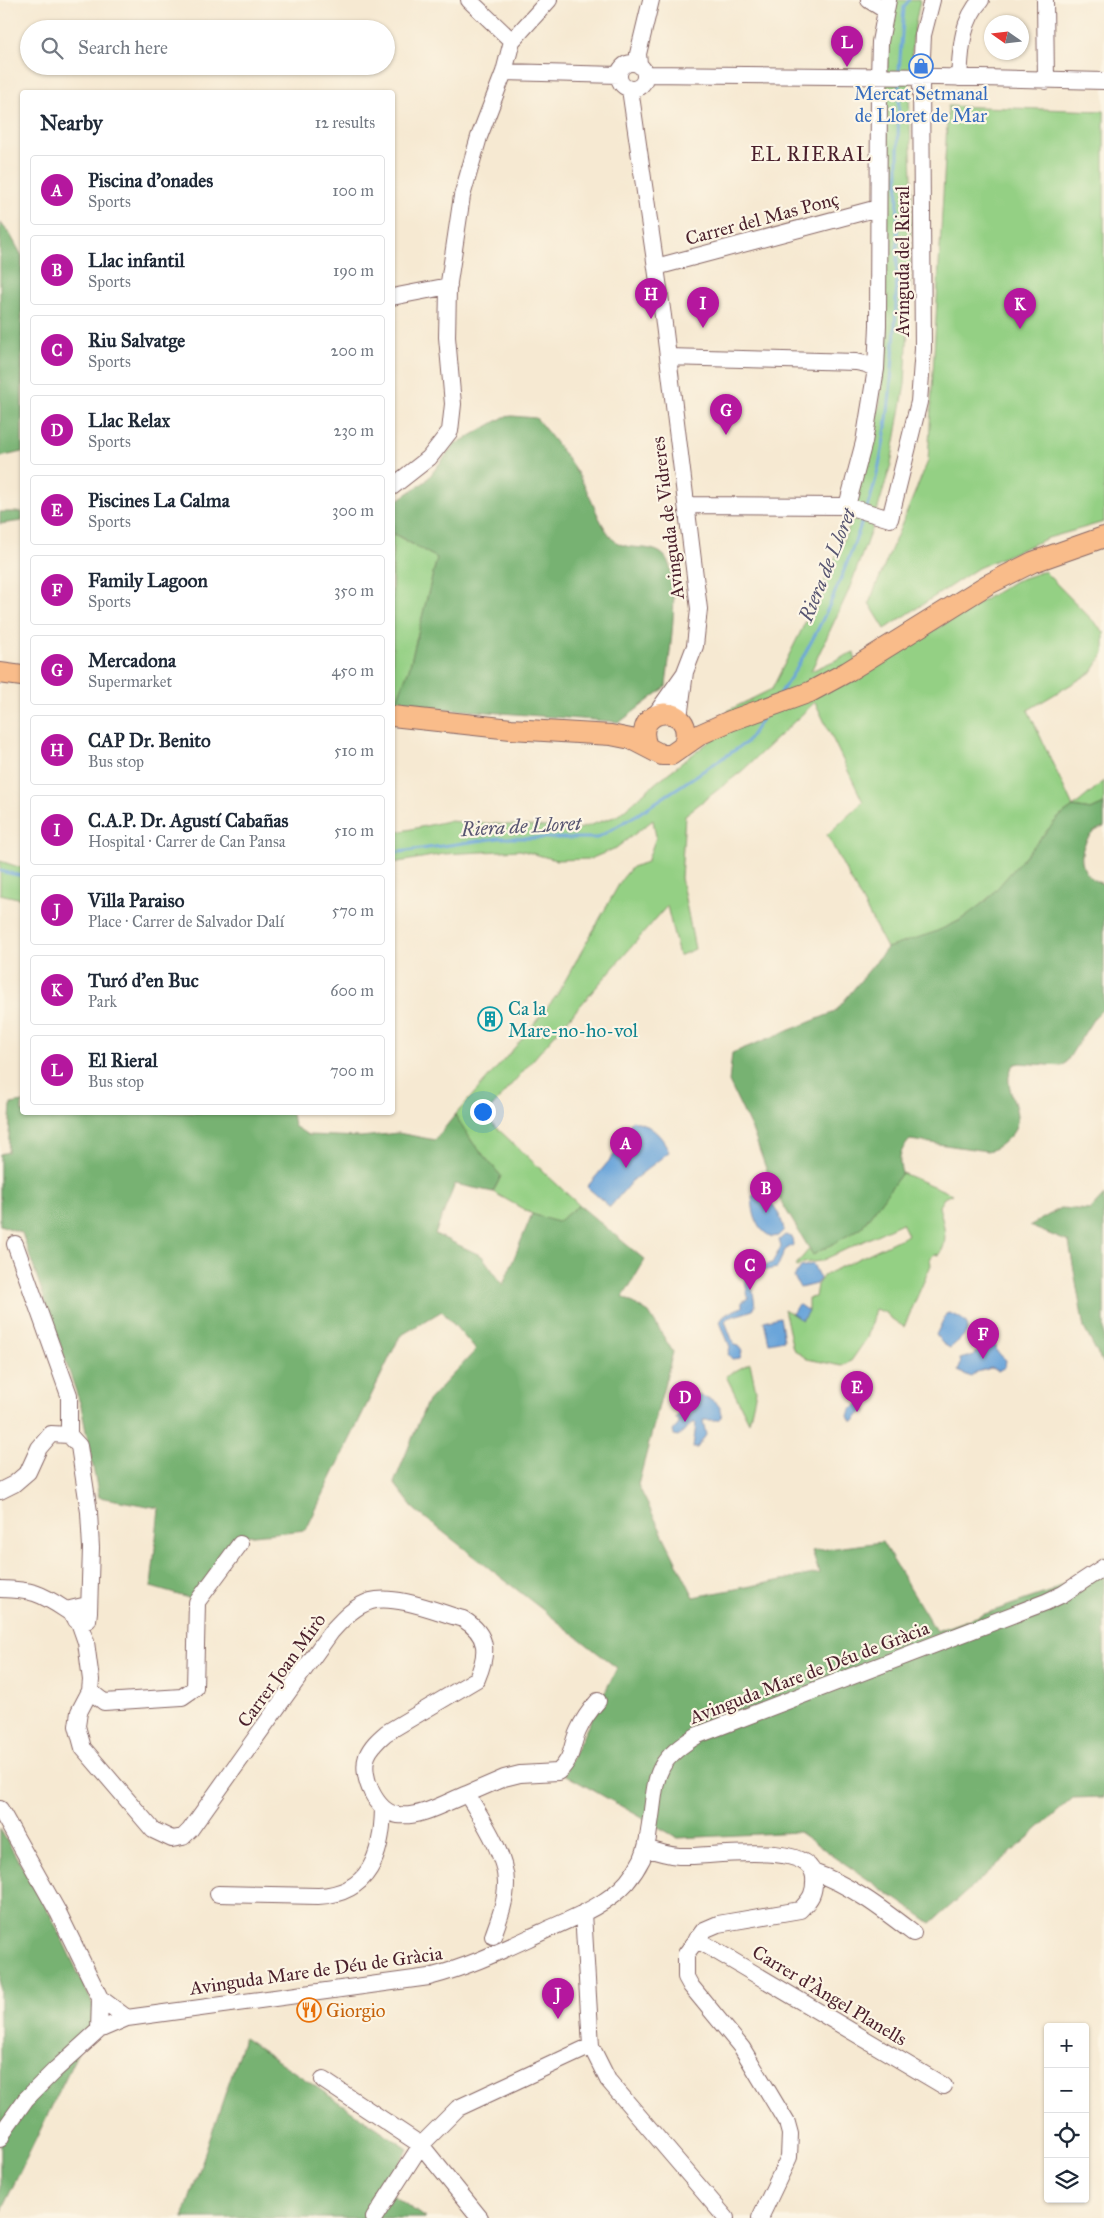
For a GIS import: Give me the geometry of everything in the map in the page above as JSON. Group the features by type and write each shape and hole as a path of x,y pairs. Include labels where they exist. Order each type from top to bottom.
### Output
{"main road":[{"path":"395,716 511,729 611,735 631,739 662,755 671,755 679,751 684,744 730,721 810,692 847,672 987,585 1033,562 1104,537"},
{"path":"0,673 20,676"},
{"path":"611,735 668,713 681,720 730,721"},
{"path":"647,746 644,739 651,719"},
{"path":"681,720 686,729 684,744"}],"street":[{"path":"469,0 512,41"},
{"path":"395,485 429,458 450,431 453,404 447,337 449,286 462,196 479,137 504,72 512,41 549,0"},
{"path":"632,69 642,0"},
{"path":"632,69 638,54 651,0"},
{"path":"869,0 887,5"},
{"name":"Avinguda del Rieral","path":"887,5 880,42 882,77 876,369 864,442 850,507 883,517 919,402 922,349 916,77 923,35 932,0"},
{"path":"959,78 962,41 967,22 981,0"},
{"path":"1045,0 1046,81"},
{"path":"504,72 632,69 882,77 1104,81"},
{"name":"Avinguda de Vidreres","path":"632,69 623,85 630,89 656,267 699,609 695,646 685,672 651,719"},
{"name":"Carrer del Mas Ponç","path":"656,267 878,208"},
{"path":"395,296 449,286"},
{"path":"668,357 856,362 876,369"},
{"path":"686,505 850,507"},
{"name":"Avinguda de Vidreres","path":"681,720 685,672"},
{"path":"0,1490 14,1484 28,1472 39,1448 51,1434 69,1435 70,1395 14,1244"},
{"name":"Carrer Joan Mirò","path":"69,1435 79,1446 89,1512 81,1611 91,1680 90,1691 79,1712 77,1726 83,1748 153,1830 172,1839 183,1837 190,1830 331,1632 356,1608 371,1601 390,1599 463,1619 474,1626 481,1635 485,1648 484,1664 478,1679 386,1732 375,1743 367,1756 366,1769 369,1784 383,1809"},
{"path":"90,1691 104,1702 182,1697 195,1688 197,1602 240,1544"},
{"name":"Avinguda Mare de Déu de Gràcia","path":"99,2030 127,2018 429,1977 459,1969 583,1913 626,1882 642,1859 646,1848 655,1780 663,1763 678,1747 698,1735 1046,1602 1063,1594 1104,1567"},
{"path":"0,1589 27,1589 81,1611"},
{"path":"218,1894 331,1896 348,1890 363,1880 374,1859 383,1836 383,1809 396,1815 420,1813 496,1781 520,1774 558,1772 564,1766 573,1750 577,1732 588,1712 598,1701"},
{"path":"467,1794 499,1855 506,1882 502,1911 482,1959"},
{"path":"0,1809 58,1912 100,1998 127,2018"},
{"path":"646,1848 662,1854 681,1856 770,1852 804,1862 813,1872 836,1880 874,1903 913,1933"},
{"path":"760,2218 789,2157 790,2134 787,2123 752,2064 686,1978 686,1954 696,1938 704,1930 718,1924 800,1910 809,1902 815,1889 813,1872"},
{"path":"583,1913 590,2046 608,2080 726,2218"},
{"path":"493,1936 501,1950"},
{"name":"Carrer d'Àngel Planells","path":"696,1938 944,2086"},
{"path":"0,2139 6,2127 26,2099 99,2030 100,1998"},
{"path":"374,2218 421,2145 458,2108 590,2046"},
{"path":"323,2080 421,2145 480,2218"}],"green space":[{"path":"897,0 920,0 913,36 909,93 912,180 910,287 905,384 891,464 873,525 848,592 811,671 854,652 859,676 1015,581 1044,571 1104,632 1104,653 1092,672 1028,710 1073,807 1059,817 1000,886 974,910 943,929 887,948 827,835 863,802 815,702 742,771 685,815 681,878 695,949 679,956 667,906 484,1116 579,1205 557,1223 532,1214 493,1192 501,1176 473,1143 455,1115 517,1045 557,995 622,879 632,867 647,862 656,837 653,820 616,848 590,859 556,860 520,850 444,854 395,863 395,833 448,821 579,829 617,816 658,781 727,728 729,710 772,689 848,530 880,403 884,354 887,64 891,19"},
{"path":"948,106 1104,111 1104,522 1048,538 978,568 885,629 869,603 928,461"},
{"path":"0,222 20,252 20,452 0,457"},
{"path":"504,417 536,418 578,474 611,537 622,545 655,550 661,553 668,562 674,595 672,637 666,687 620,722 395,705 409,669 437,558 395,534 395,502 426,481 454,445"},
{"path":"0,512 20,512 20,521 0,524"},
{"path":"395,535 437,558 409,669 395,705"},
{"path":"1104,781 1104,804 1091,810 1073,807"},
{"path":"1104,804 1104,827 1095,831 1088,838 1082,855 1086,873 1093,880 1104,884 1104,1008 1094,1018 1065,1064 1061,1066 1015,1064 1010,1072 1009,1081 1017,1121 1015,1130 1003,1143 987,1151 910,1140 900,1155 902,1173 861,1228 813,1255 773,1188 753,1132 729,1082 732,1053 835,1012 887,948 935,932 959,921 987,900 1059,817 1073,807 1091,810"},
{"path":"0,861 20,867 20,899 0,894"},
{"path":"20,1102 20,1115 292,1115 294,1126 308,1135 361,1137 398,1133 435,1140 455,1115 473,1143 501,1176 493,1192 455,1184 435,1234 482,1256 503,1285 532,1214 557,1222 579,1205 645,1260 623,1297 649,1313 673,1352 638,1485 694,1597 819,1573 812,1551 882,1542 936,1631 1051,1591 1099,1563 1104,1556 1104,1797 1073,1798 931,1923 799,1832 678,1838 564,1774 617,1668 415,1510 394,1483 427,1402 476,1350 442,1311 400,1336 306,1530 243,1536 192,1599 151,1587 159,1508 99,1497 81,1406 22,1233 0,1225 0,1154 8,1152 11,1104"},
{"path":"902,1173 952,1194 944,1198 939,1206 945,1238 944,1245 938,1255 934,1254 930,1259 931,1265 904,1327 886,1313 875,1309 867,1338 851,1361 842,1366 807,1359 793,1349 784,1309 802,1320 808,1311 808,1298 815,1297 817,1285 824,1275 908,1235 902,1223 821,1261 795,1266 809,1249 813,1254 861,1228"},
{"path":"1104,1195 1104,1366 1084,1328 1069,1242 1029,1226 1061,1208 1090,1210"},
{"path":"750,1363 756,1391 749,1422 726,1376"},
{"path":"0,1829 50,1914 97,2013 0,2213"},
{"path":"244,2038 408,2149 386,2190 425,2218 183,2218"}],"water":[{"path":"632,1120 644,1124 655,1131 663,1140 669,1152 632,1181 610,1207 587,1187 614,1155"},
{"path":"758,1191 767,1198 781,1219 784,1230 778,1236 772,1237 766,1234 758,1225 752,1196"},
{"path":"785,1235 792,1237 793,1245 785,1250 777,1268 756,1272 751,1278 755,1306 753,1310 728,1318 725,1321 734,1345 738,1346 742,1351 740,1358 732,1359 728,1354 730,1347 720,1322 726,1314 742,1307 742,1302 748,1298 744,1275 746,1270 772,1263 781,1247 779,1240"},
{"path":"813,1264 820,1279 816,1284 800,1288 794,1277 801,1267"},
{"path":"798,1304 808,1311 802,1320 792,1314"},
{"path":"949,1313 964,1321 968,1329 962,1338 950,1348 943,1344 936,1335 946,1314"},
{"path":"780,1317 784,1340 769,1343 764,1321"},
{"path":"986,1342 995,1343 997,1352 1006,1360 1005,1367 998,1371 991,1368 977,1372 971,1377 958,1371 961,1364 960,1359 974,1355"},
{"path":"687,1395 710,1399 721,1410 722,1416 718,1420 703,1420 706,1435 697,1448 693,1448 696,1424 694,1422 678,1436 674,1435 673,1431 679,1424 675,1418 680,1413 687,1416 689,1414 690,1410 682,1404 683,1399"},
{"path":"861,1403 866,1406 866,1412 861,1413 854,1421 850,1420 848,1416 851,1409"}],"waterway":[{"name":"Riera de Lloret","path":"899,71 904,7 909,0"},
{"name":"Riera de Lloret","path":"867,508 884,442 890,396 897,266 899,82"},
{"name":"Riera de Lloret","path":"779,695 806,652 828,608 864,516"},
{"name":"Riera de Lloret","path":"395,853 499,838 597,838 638,814 747,742 764,716"},
{"name":"Riera de Lloret","path":"0,871 20,876"}],"place":[{"name":"Mercat Setmanal de Lloret de Mar","path":"921,66"},
{"name":"El Rieral","path":"847,67"},
{"name":"CAP Dr. Benito","path":"651,319"},
{"name":"C.A.P. Dr. Agustí Cabañas","path":"703,328"},
{"name":"Turó d'en Buc","path":"1020,329"},
{"name":"Mercadona","path":"726,435"},
{"name":"Ca la Mare-no-ho-vol","path":"490,1019"},
{"name":"Piscina d'onades","path":"626,1168"},
{"name":"Llac infantil","path":"766,1213"},
{"name":"Riu Salvatge","path":"750,1290"},
{"name":"Family Lagoon","path":"983,1359"},
{"name":"Piscines La Calma","path":"857,1412"},
{"name":"Llac Relax","path":"685,1422"},
{"name":"Giorgio","path":"309,2010"},
{"name":"Villa Paraiso","path":"558,2019"}],"district":[{"name":"EL RIERAL","path":"811,154"}]}
